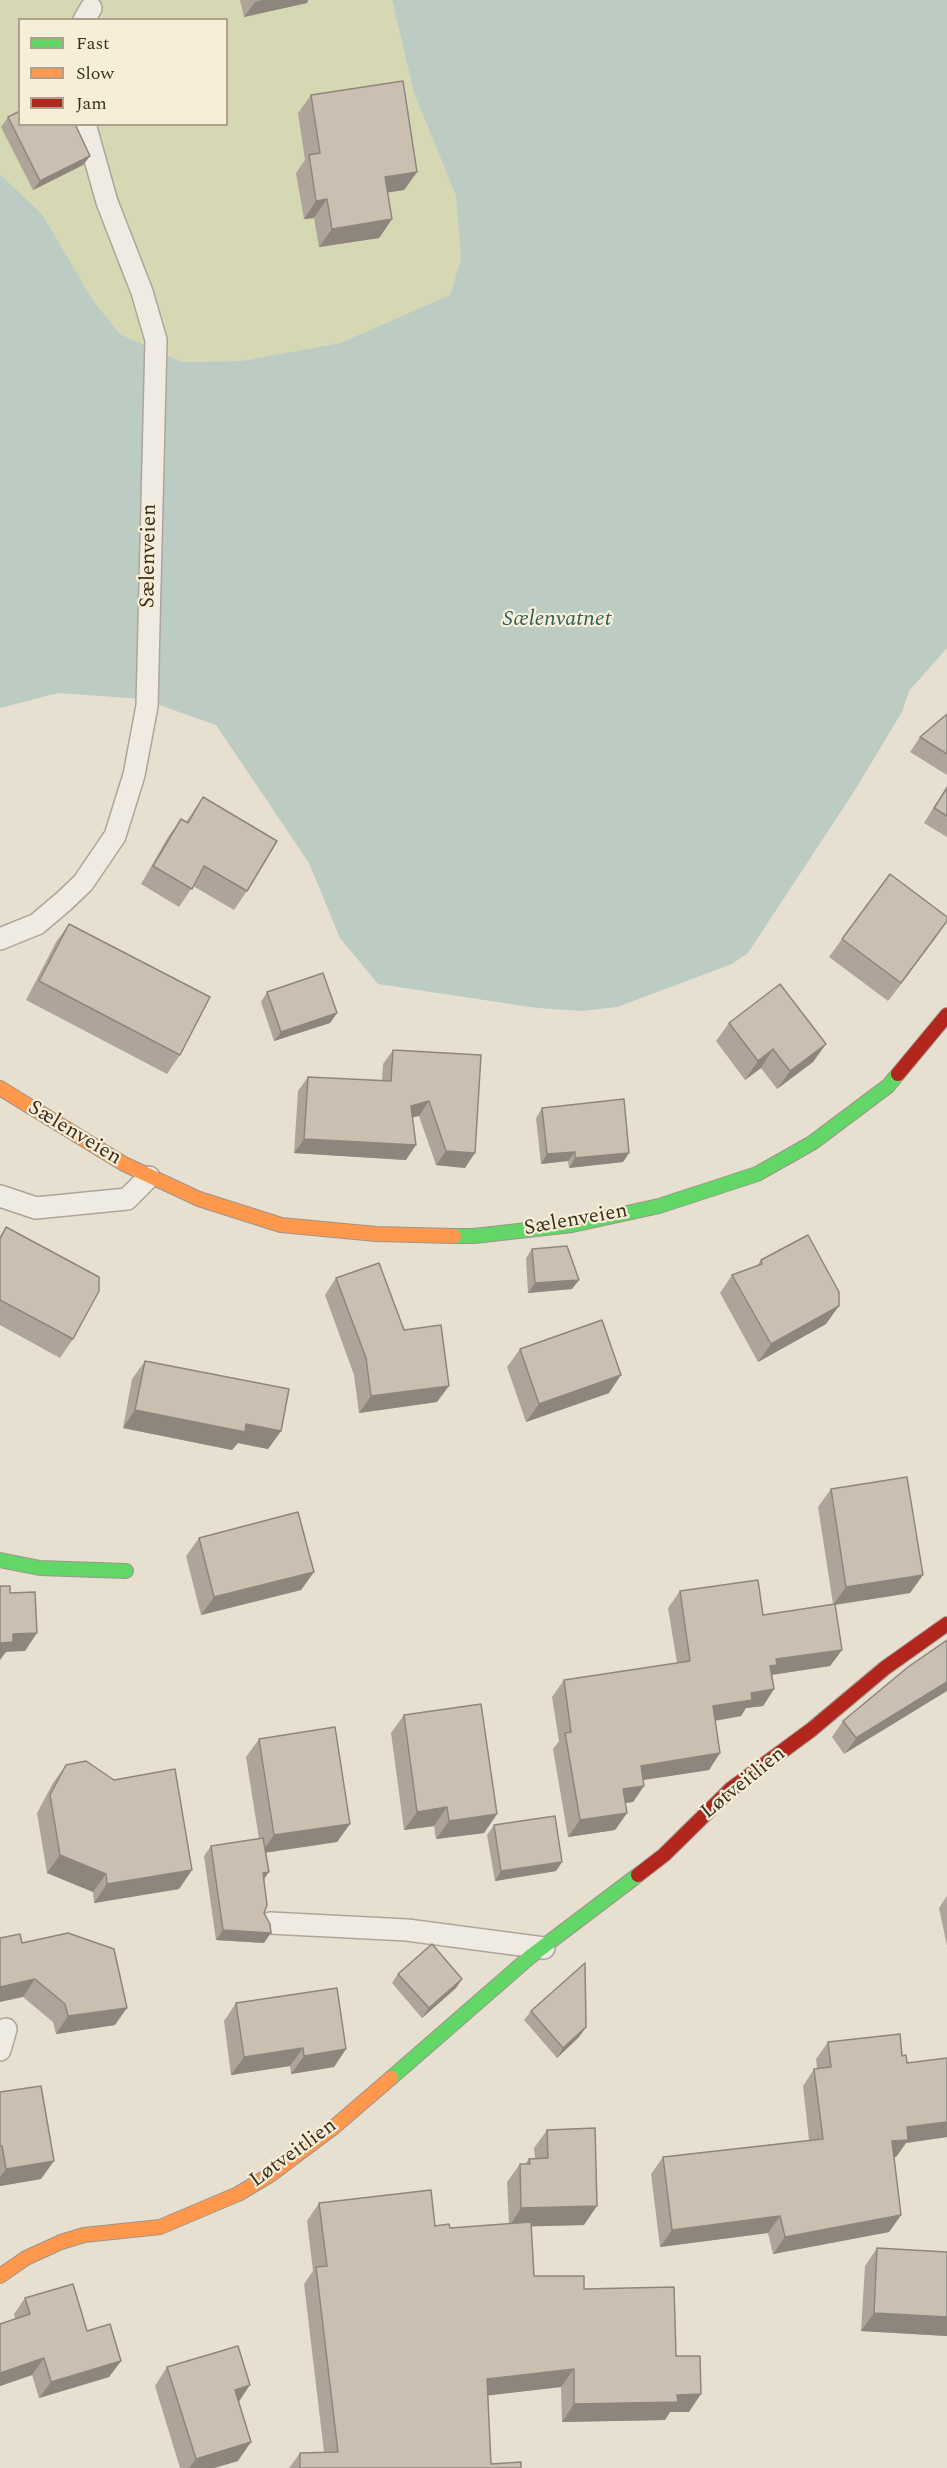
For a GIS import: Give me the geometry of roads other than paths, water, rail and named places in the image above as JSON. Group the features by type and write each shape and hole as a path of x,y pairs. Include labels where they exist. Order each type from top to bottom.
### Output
{"street":[{"name":"Sælenveien","path":"0,1088 149,1177 199,1199 281,1226 376,1234 474,1236 572,1225 671,1203 728,1185 776,1163 812,1143 888,1086 947,1015"},
{"path":"0,1560 40,1568 126,1570"},
{"name":"Løtveitlien","path":"0,2276 26,2258 61,2242 84,2235 160,2227 238,2194 270,2175 334,2127 459,2021 531,1956 664,1855 731,1790 811,1730 885,1668 947,1624"}],"lane":[{"name":"Sælenveien","path":"0,939 38,924 63,902 83,883 115,836 134,775 147,706 156,340 142,292 107,202 86,126"},
{"name":"Sælenveien","path":"0,1196 36,1208 127,1199 149,1177"},
{"path":"270,1923 407,1930 544,1948"},
{"path":"0,2050 6,2029"}],"water":[{"name":"Sælenvatnet","path":"392,0 947,0 947,648 909,691 902,712 855,790 748,953 732,964 617,1007 582,1011 537,1008 378,984 340,938 309,863 216,725 142,699 58,693 0,708 0,174 42,214 94,302 120,334 182,362 241,361 340,343 450,295 461,259 456,196 414,93"}]}
